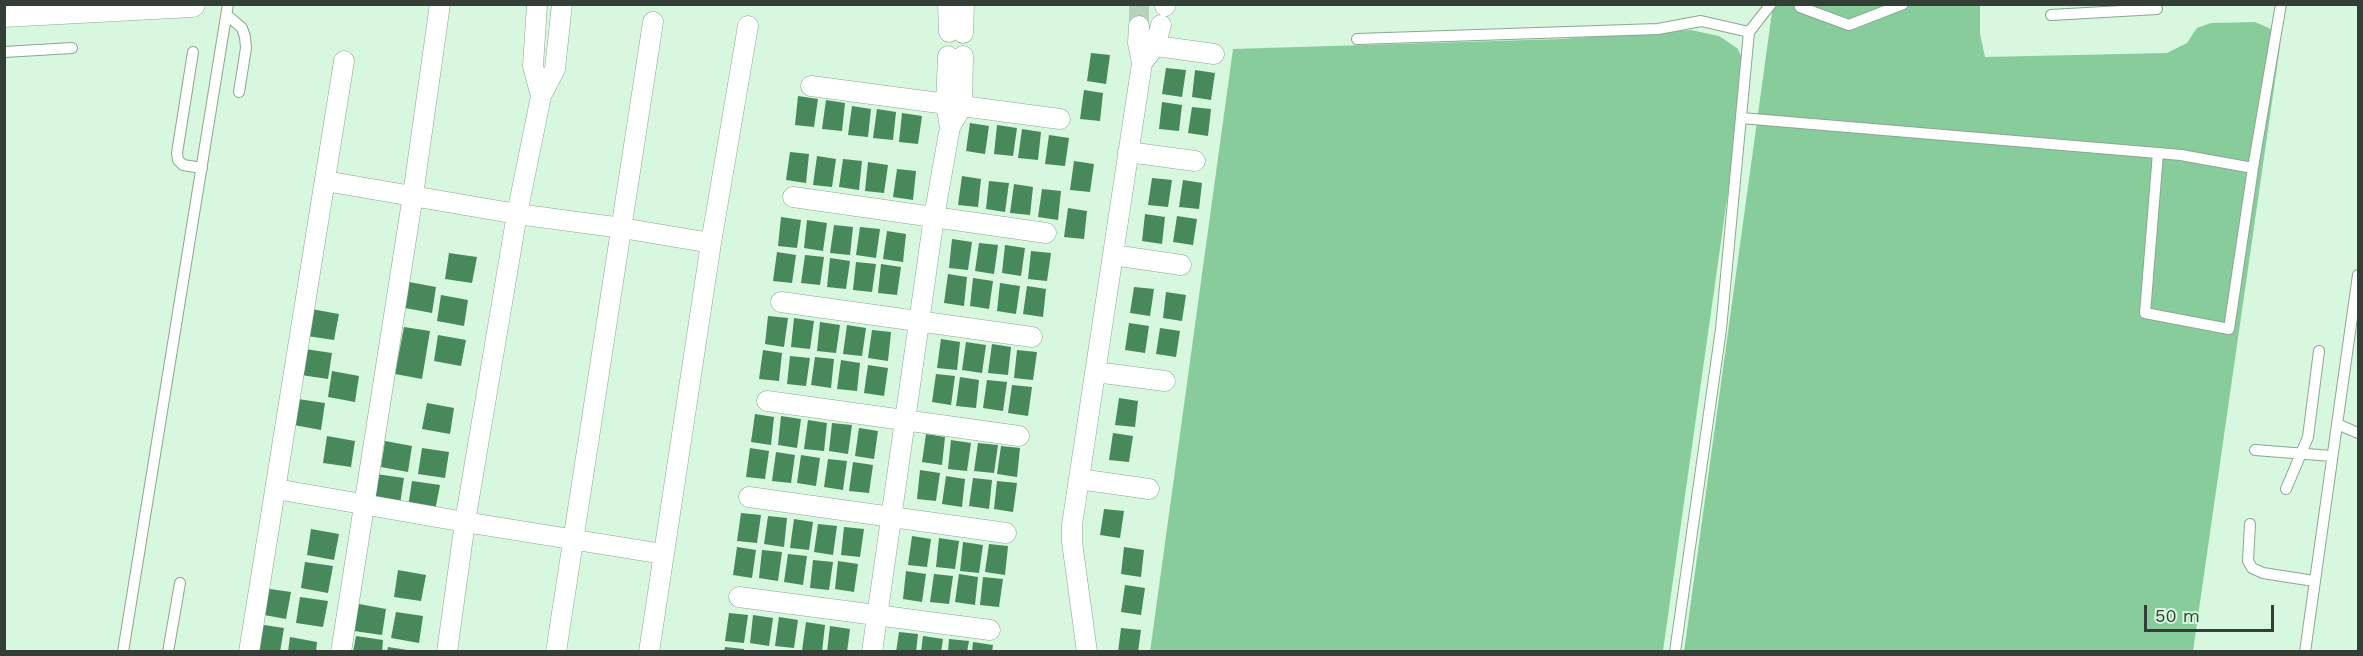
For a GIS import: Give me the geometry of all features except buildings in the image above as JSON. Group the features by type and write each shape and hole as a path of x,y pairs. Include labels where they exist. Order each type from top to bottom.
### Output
{"street":[{"path":"4,14 192,4"},
{"path":"341,651 413,195 440,4"},
{"path":"537,4 533,66 541,96"},
{"path":"447,651 465,522 517,214 541,96 555,69 562,4"},
{"path":"948,4 956,32 964,4"},
{"path":"556,651 652,22"},
{"path":"1087,651 1072,542 1072,525 1144,38 1161,25"},
{"path":"650,651 711,243 748,26"},
{"path":"1144,38 1214,54"},
{"path":"872,651 934,217 954,105 956,56"},
{"path":"249,651 344,61"},
{"path":"810,86 1060,119"},
{"path":"1128,152 1195,161"},
{"path":"325,181 517,214 711,243"},
{"path":"793,197 1046,233"},
{"path":"1113,255 1181,266"},
{"path":"781,302 1032,337"},
{"path":"1095,372 1165,381"},
{"path":"767,401 1019,436"},
{"path":"1079,479 1149,489"},
{"path":"276,489 663,554"},
{"path":"749,497 1006,533"},
{"path":"739,597 990,630"}],"lane":[{"path":"1675,651 1721,329 1749,33 1771,4"},
{"path":"1799,4 1850,25 1903,4"},
{"path":"2158,153 2145,314 2229,328 2281,4"},
{"path":"2051,15 2109,8 2157,9"},
{"path":"227,10 242,28 245,37 246,48 239,92"},
{"path":"123,651 227,10"},
{"path":"1357,39 1658,28 1701,21 1749,33"},
{"path":"4,52 72,48"},
{"path":"193,52 177,153 178,160 183,165 202,168"},
{"path":"1741,118 2181,155 2253,168"},
{"path":"2305,651 2358,275"},
{"path":"2286,489 2308,437 2319,351"},
{"path":"2337,424 2358,433"},
{"path":"2255,450 2332,456"},
{"path":"2250,524 2248,561 2252,568 2263,573 2314,581"},
{"path":"168,651 180,583"}],"shaded area":[{"path":"1773,5 1980,5 1980,34 1985,57 2167,53 2187,43 2197,28 2211,23 2255,22 2271,29 2280,46 2193,651 1684,652"},
{"path":"1691,30 1719,36 1737,48 1746,65 1663,651 1150,652 1233,49 1561,39"}],"tunnel":[{"path":"1139,4 1139,26"}]}
